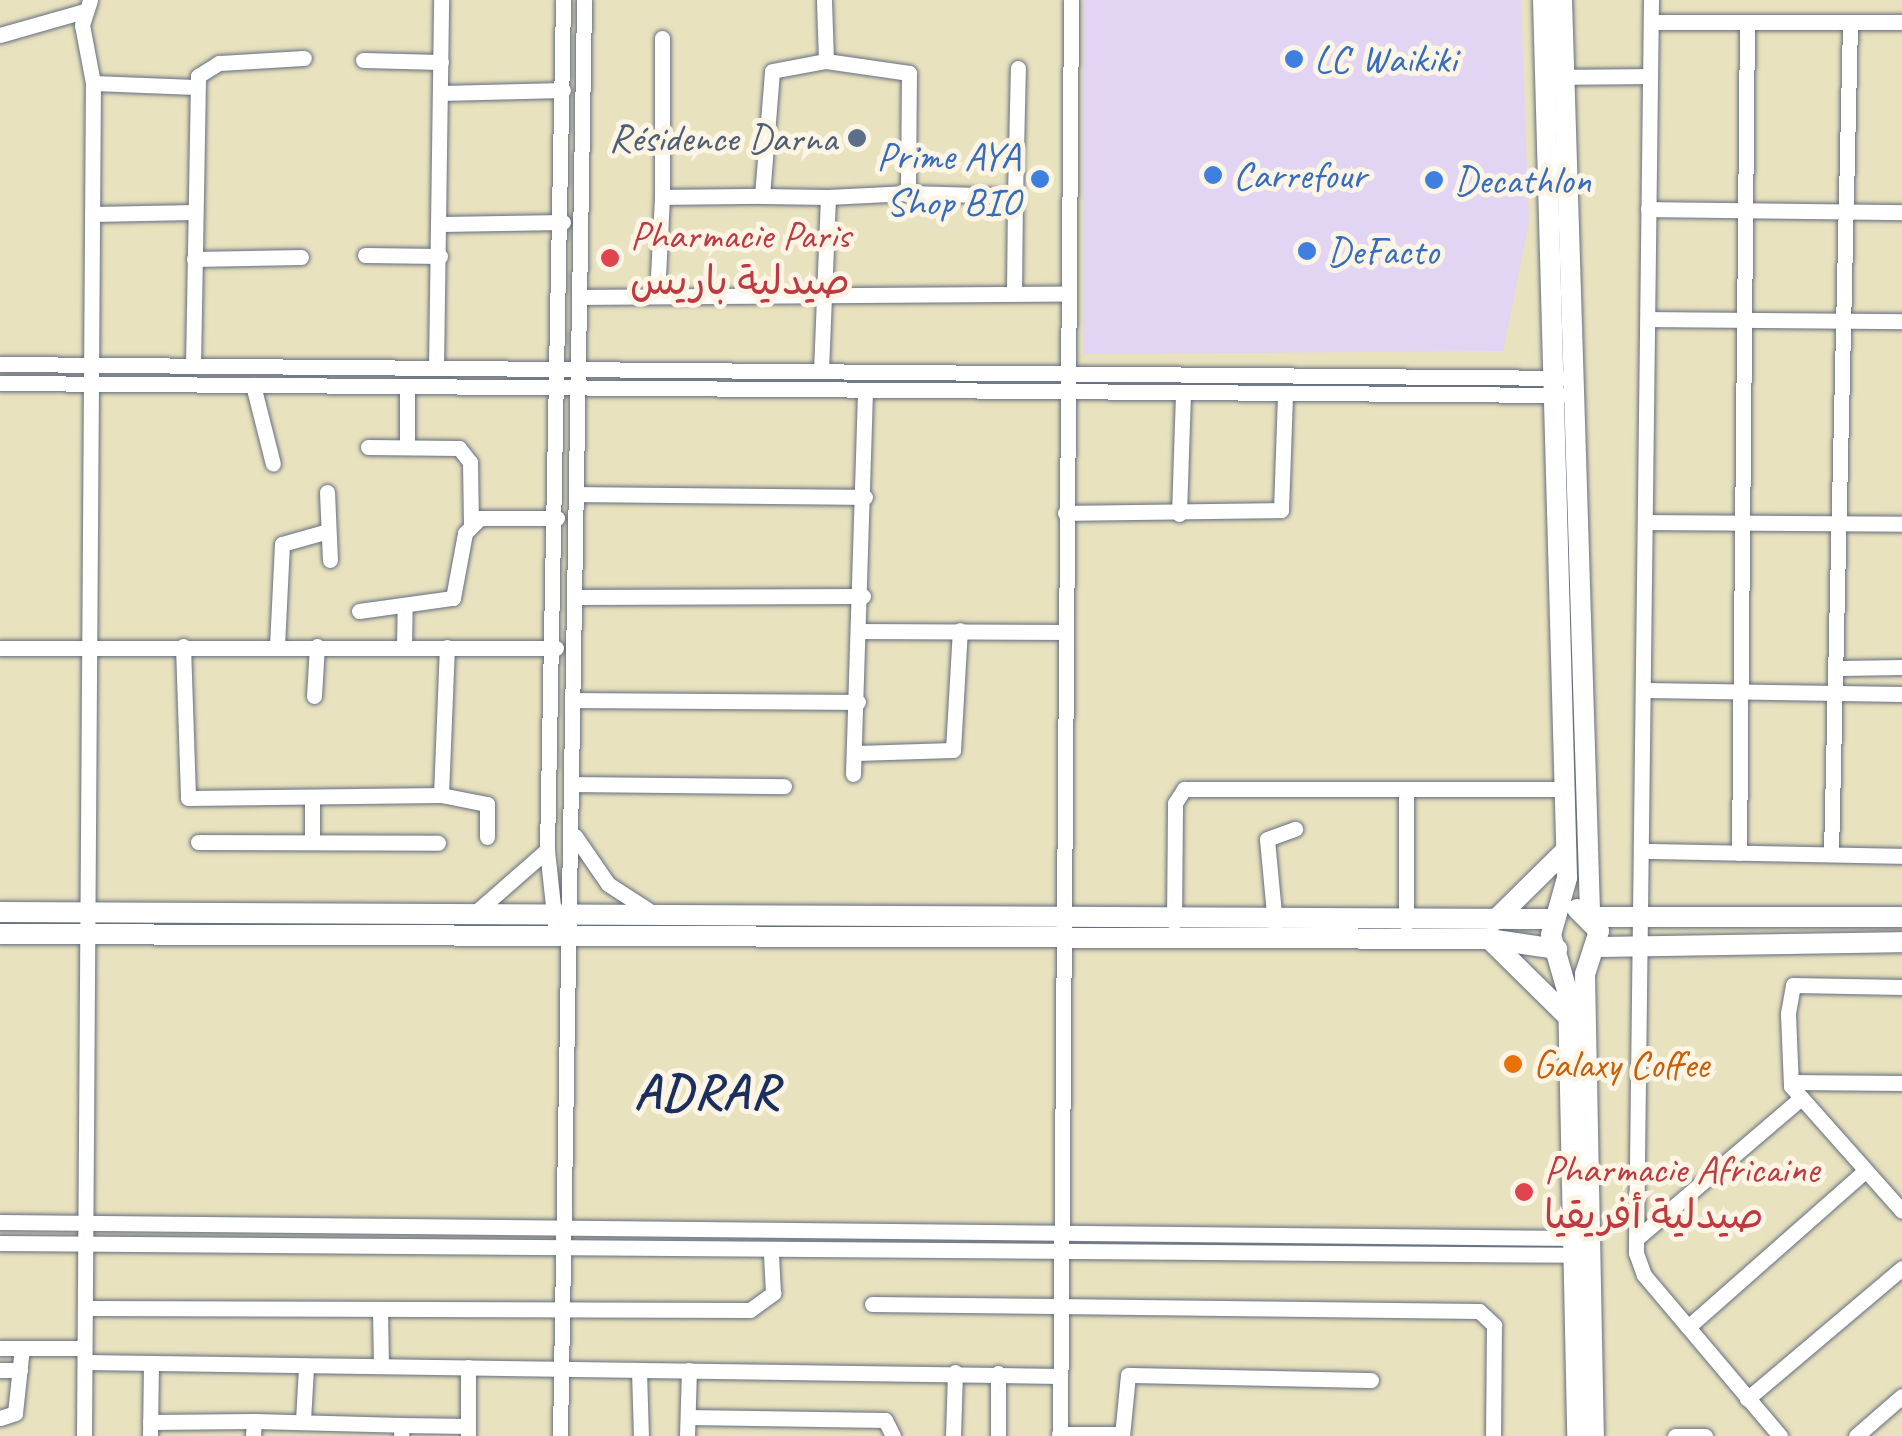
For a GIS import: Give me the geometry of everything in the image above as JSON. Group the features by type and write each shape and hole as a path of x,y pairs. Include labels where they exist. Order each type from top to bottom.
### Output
{"street":[{"path":"436,368 441,0"},
{"path":"562,924 547,850 556,648 563,0"},
{"path":"560,1436 562,924 575,835 584,0"},
{"path":"824,0 826,61"},
{"path":"1071,0 1060,1435 1122,1435 1128,1375 1371,1380"},
{"path":"1543,0 1555,77"},
{"path":"1562,0 1555,77 1561,387 1561,790 1566,850 1558,916 1568,1017 1594,1436"},
{"path":"1651,0 1646,851 1636,1240 1640,1268 1780,1436"},
{"path":"0,35 87,5 93,83 82,1242 84,1436"},
{"path":"1650,22 1902,22"},
{"path":"1831,854 1841,668 1850,23"},
{"path":"1739,852 1744,692 1747,24"},
{"path":"657,296 662,198 662,38"},
{"path":"194,366 195,87 203,68 220,63 304,58"},
{"path":"363,60 441,62"},
{"path":"762,196 772,71 826,61 908,70 908,193"},
{"path":"1014,291 1018,68"},
{"path":"1555,77 1650,76"},
{"path":"93,83 195,87"},
{"path":"441,93 563,90"},
{"path":"662,198 908,193 1015,196"},
{"path":"821,371 828,197"},
{"path":"1648,209 1902,212"},
{"path":"92,214 194,212"},
{"path":"440,224 562,222"},
{"path":"365,254 440,256"},
{"path":"194,259 302,257"},
{"path":"580,298 1014,291 1068,294"},
{"path":"1648,319 1902,321"},
{"path":"0,364 436,368 559,377"},
{"path":"0,383 91,380 407,386 559,377 821,371 1068,373 1561,387"},
{"path":"577,377 865,390 1067,393 1561,387"},
{"path":"253,384 273,464"},
{"path":"407,386 407,447"},
{"path":"1561,387 1593,949 1580,1246 1577,1436"},
{"path":"853,774 862,631 865,390"},
{"path":"1179,514 1183,392"},
{"path":"1065,513 1281,510 1284,393"},
{"path":"360,611 405,608 453,598 471,523 465,454 368,446"},
{"path":"326,492 330,560"},
{"path":"578,494 865,497"},
{"path":"471,523 558,518"},
{"path":"1647,522 1902,524"},
{"path":"277,646 282,544 328,531"},
{"path":"576,597 863,596"},
{"path":"404,647 405,608"},
{"path":"856,753 954,750 960,630"},
{"path":"862,631 1065,632"},
{"path":"183,646 188,798 441,795 488,804 487,837"},
{"path":"314,696 317,646"},
{"path":"441,795 446,647"},
{"path":"0,648 556,648"},
{"path":"1841,668 1902,667"},
{"path":"1645,690 1902,694"},
{"path":"574,700 858,702"},
{"path":"576,784 784,786"},
{"path":"1174,922 1176,802 1184,789 1561,790"},
{"path":"1406,790 1406,923"},
{"path":"312,797 312,840"},
{"path":"1274,924 1267,839 1295,829"},
{"path":"575,835 608,884 648,910"},
{"path":"198,842 438,843"},
{"path":"470,916 547,850"},
{"path":"1491,930 1566,850"},
{"path":"1646,851 1902,856"},
{"path":"0,934 88,922 470,916 562,924 648,910 1063,927 1174,922 1406,923 1491,930 1560,952 1641,942 1902,942"},
{"path":"0,912 88,922 1491,930 1558,916 1902,917"},
{"path":"1491,930 1568,1017"},
{"path":"1902,987 1793,985 1791,1082 1902,1211"},
{"path":"1791,1082 1902,1082"},
{"path":"1636,1240 1801,1098"},
{"path":"1688,1327 1865,1171"},
{"path":"0,1222 1580,1246"},
{"path":"0,1243 1060,1256 1580,1246"},
{"path":"84,1308 750,1310 773,1293 771,1254"},
{"path":"1747,1399 1902,1268"},
{"path":"872,1304 1060,1310 1479,1311 1494,1324 1494,1436"},
{"path":"380,1310 381,1366"},
{"path":"0,1348 151,1365 1060,1376"},
{"path":"0,1418 16,1413 22,1348"},
{"path":"151,1365 150,1429 254,1428 303,1420 401,1431 468,1431 468,1367"},
{"path":"303,1420 306,1368"},
{"path":"0,1370 20,1370"},
{"path":"639,1370 640,1436"},
{"path":"687,1436 689,1370"},
{"path":"953,1436 955,1372"},
{"path":"998,1373 998,1436"},
{"path":"1856,1436 1902,1396"},
{"path":"688,1417 739,1428 884,1420 893,1436"},
{"path":"1675,1436 1705,1436"}],"shaded area":[{"path":"1083,0 1521,0 1529,222 1503,351 1083,354"}],"place":[{"name":"LC Waikiki","path":"1294,59"},
{"name":"Résidence Darna","path":"857,138"},
{"name":"Carrefour","path":"1213,175"},
{"name":"Prime AYA Shop BIO","path":"1040,179"},
{"name":"Decathlon","path":"1434,180"},
{"name":"DeFacto","path":"1307,251"},
{"name":"Pharmacie Paris صيدلية باريس","path":"610,258"},
{"name":"Galaxy Coffee","path":"1513,1064"},
{"name":"Pharmacie Africaine صيدلية أفريقيا","path":"1524,1192"}],"district":[{"name":"ADRAR","path":"707,1092"}]}
